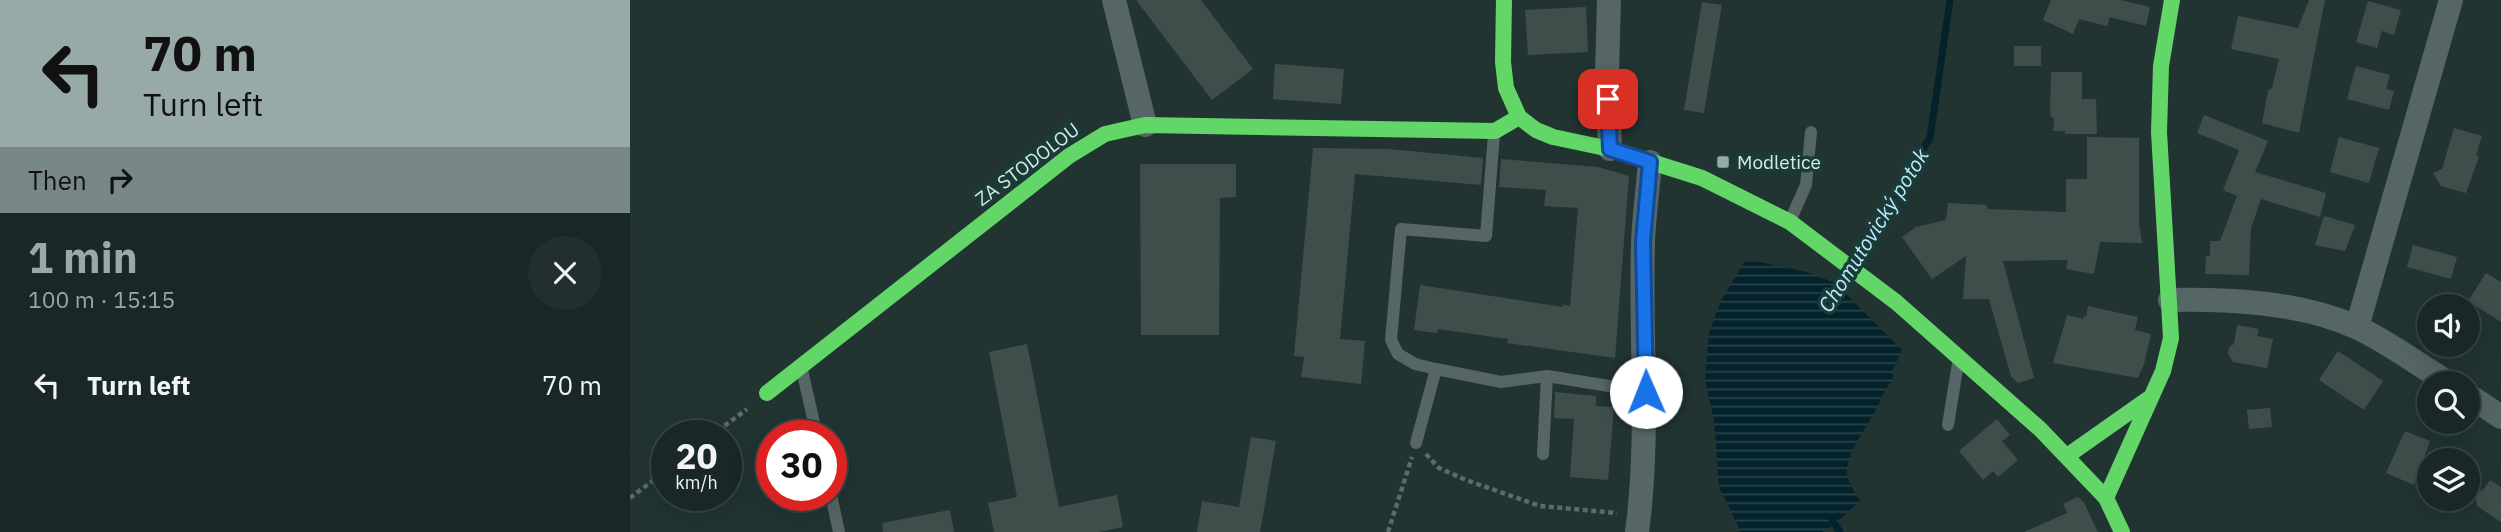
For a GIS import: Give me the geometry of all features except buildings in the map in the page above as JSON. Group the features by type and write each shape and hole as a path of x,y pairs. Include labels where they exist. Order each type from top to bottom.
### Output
{"street":[{"path":"1114,0 1145,125"},
{"path":"1504,0 1503,62 1506,88 1519,117 1536,130 1553,137 1610,149 1702,178 1790,222 1848,265 1959,357 2067,456 2106,498 2122,532"},
{"path":"1609,0 1607,74 1610,149"},
{"path":"2106,498 2163,371 2171,338 2159,132 2161,66 2172,0"},
{"path":"2357,327 2451,0"},
{"path":"1495,131 1519,117"},
{"name":"ZA STODOLOU","path":"767,393 1069,156 1117,128 1145,125 1495,131"},
{"path":"1638,524 1646,392 1643,242 1650,162"},
{"path":"2170,300 2223,299 2283,307 2329,318 2357,327 2429,371"},
{"path":"2067,456 2149,398"},
{"path":"2480,403 2501,417"}],"lane":[{"path":"1495,131 1486,236 1401,229 1391,340 1398,354 1415,364 1501,382 1547,376 1646,392"},
{"path":"1790,222 1806,184 1811,132"},
{"path":"1948,425 1959,357"},
{"path":"802,366 814,420"},
{"path":"1416,443 1437,369"},
{"path":"1543,454 1547,376"},
{"path":"834,511 839,532"}],"path":[{"path":"732,420 767,393"},
{"path":"1388,532 1416,443 1439,468 1466,480 1540,506 1638,524"},
{"path":"630,498 651,482"}],"water":[{"path":"1744,262 1760,262 1807,272 1835,283 1902,350 1892,372 1893,380 1849,461 1848,478 1860,501 1834,525 1822,532 1741,532 1719,487 1714,421 1705,380 1709,332 1721,301"}],"waterway":[{"name":"Chomutovický potok","path":"1853,258 1930,138 1950,0"},
{"name":"Chomutovický potok","path":"1831,518 1840,532"}],"traffic: fast":[{"path":"1504,0 1503,62 1506,88 1519,117 1536,130 1553,137 1610,149 1702,178 1790,222 1896,302 2040,429 2106,498 2122,532"},
{"path":"2106,498 2163,371 2171,338 2159,132 2161,66 2172,0"},
{"path":"767,393 1069,156 1105,134 1145,125 1495,131 1519,117"},
{"path":"2067,456 2148,399"}],"place":[{"name":"Modletice","path":"1723,162"}],"route":[{"path":"1608,99 1610,149 1650,162 1643,242 1646,392"}]}
